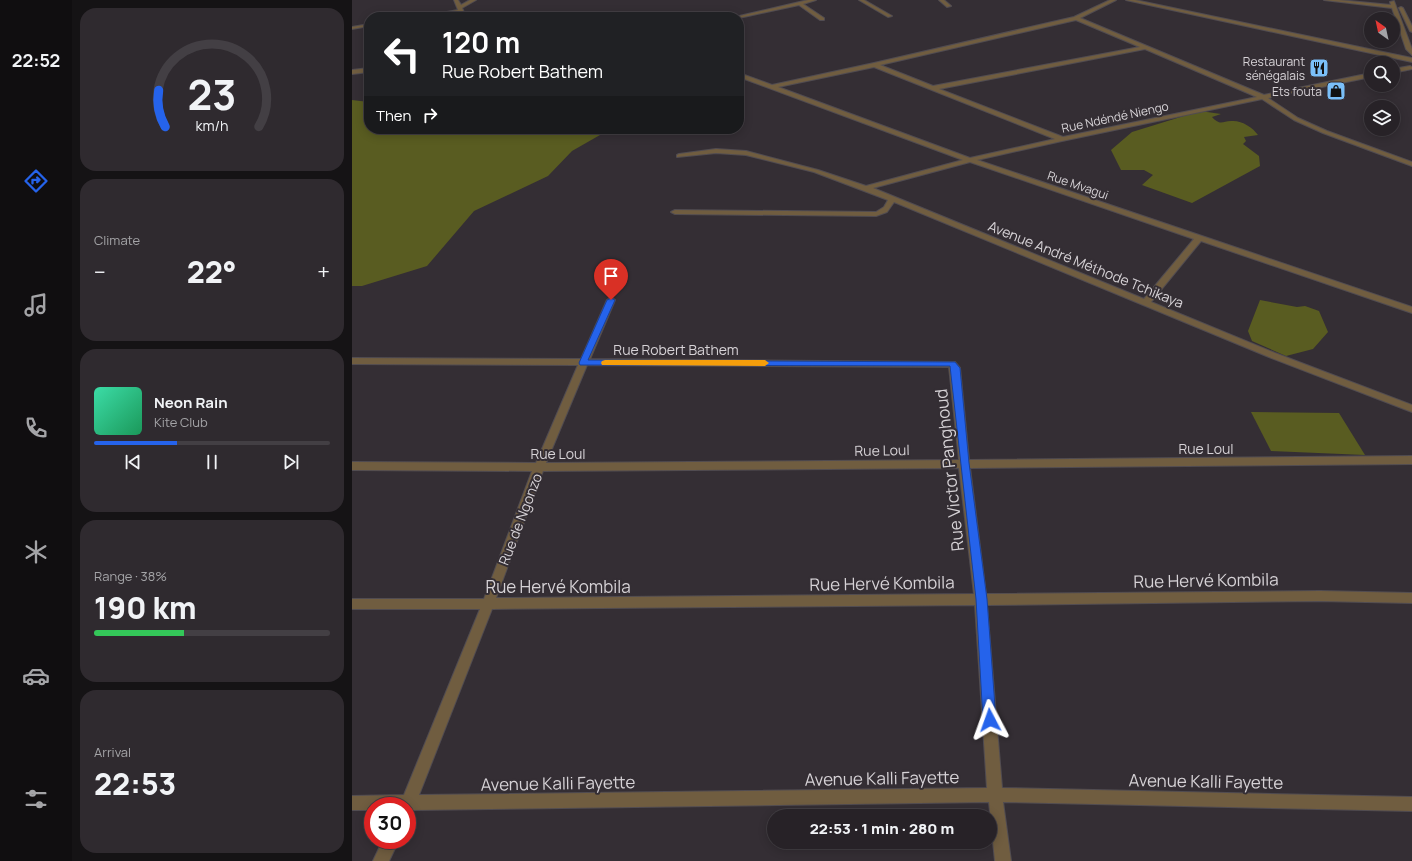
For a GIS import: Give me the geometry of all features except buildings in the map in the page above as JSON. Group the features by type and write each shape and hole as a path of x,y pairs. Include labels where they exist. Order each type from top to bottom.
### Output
{"street":[{"path":"456,0 462,12"},
{"path":"445,12 460,9 474,0"},
{"path":"744,15 814,0"},
{"path":"861,0 890,16"},
{"path":"941,0 949,6"},
{"path":"771,87 874,65 1076,18 1114,0"},
{"path":"1128,0 1388,55 1411,64"},
{"path":"1326,0 1394,7"},
{"path":"1388,55 1410,51 1392,0"},
{"path":"1398,0 1412,31"},
{"path":"799,3 822,19"},
{"path":"1402,10 1411,11"},
{"path":"1076,18 1263,97 1296,119 1325,132 1412,164"},
{"path":"352,20 353,28 364,26"},
{"path":"934,88 1146,47"},
{"path":"1381,54 1411,64"},
{"path":"1400,68 1411,64"},
{"path":"874,65 1062,139"},
{"path":"352,72 364,71"},
{"name":"Rue Ndéndé Niengo","path":"866,188 970,160 1062,139 1364,76"},
{"name":"Rue Mvagui","path":"744,77 970,160 1412,310"},
{"name":"Avenue André Méthode Tchikaya","path":"679,156 731,150 816,171 866,188 1272,355 1412,409"},
{"path":"675,212 881,214 887,209 892,198"},
{"path":"1146,302 1199,238"},
{"name":"Rue de Ngonzo","path":"411,797 488,604 540,467 611,300"},
{"name":"Rue Robert Bathem","path":"352,361 952,364"},
{"name":"Rue Victor Panghoud","path":"952,364 955,368 964,463 981,599 995,795 1003,861"},
{"name":"Rue Loul","path":"352,466 540,467 1412,460"},
{"name":"Rue Hervé Kombila","path":"352,604 1320,596 1412,598"},
{"name":"Avenue Kalli Fayette","path":"416,805 995,795 1412,804"},
{"name":"Avenue Kalli Fayette","path":"352,803 364,803"},
{"path":"381,861 387,849"}],"green space":[{"path":"352,100 364,101 364,134 602,134 572,151 548,176 474,211 427,266 362,286 352,286"},
{"path":"1200,111 1221,114 1212,117 1218,122 1237,121 1247,125 1253,130 1258,135 1244,137 1246,141 1243,144 1259,156 1260,166 1192,203 1142,185 1153,175 1144,170 1121,170 1111,150 1132,132"},
{"path":"1260,300 1297,307 1305,306 1319,311 1328,332 1313,349 1286,356 1252,341 1248,331"},
{"path":"1251,412 1339,413 1365,455 1271,451"}],"slow traffic":[{"path":"605,363 765,363"}],"place":[{"name":"Restaurant sénégalais","path":"1319,68"},
{"name":"Ets fouta","path":"1336,91"}],"route":[{"path":"611,300 583,363 952,364 955,368 964,463 981,599 990,720"}]}
